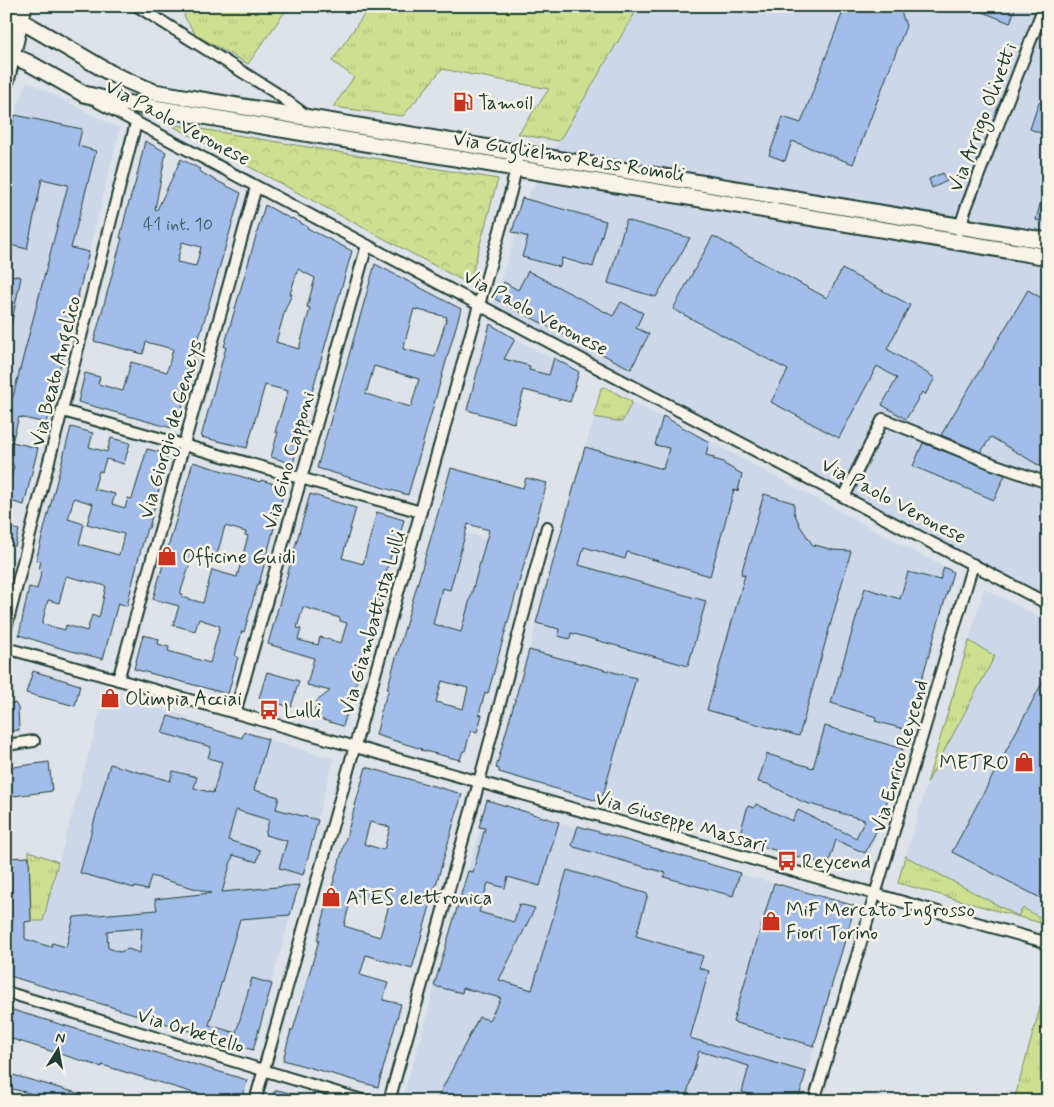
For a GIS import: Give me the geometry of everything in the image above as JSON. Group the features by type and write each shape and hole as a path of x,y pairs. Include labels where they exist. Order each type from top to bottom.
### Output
{"main road":[{"path":"6,12 8,6"},
{"name":"Via Paolo Veronese","path":"6,12 23,14 114,75"},
{"path":"6,81 10,54 23,14"},
{"name":"Via Paolo Veronese","path":"10,54 84,94"},
{"name":"Via Guglielmo Reiss Romoli","path":"114,75 154,92 310,118 518,160 1048,257"},
{"name":"Via Guglielmo Reiss Romoli","path":"84,94 113,101 960,226 1048,241"}],"street":[{"path":"137,6 276,93 310,118"},
{"name":"Via Arrigo Olivetti","path":"957,241 964,211 1044,6"},
{"name":"Via Paolo Veronese","path":"84,94 256,187 1048,604"},
{"name":"Via Beato Angelico","path":"6,628 136,123"},
{"name":"Via Giambattista Lulli","path":"255,1101 480,304 518,160"},
{"name":"Via Giorgio de Geneys","path":"118,680 256,187"},
{"name":"Via Gino Capponi","path":"235,713 366,245"},
{"path":"63,411 421,512"},
{"path":"844,497 883,420 993,464 1048,483"},
{"path":"389,1101 479,782 547,527"},
{"name":"Via Enrico Reycend","path":"814,1101 973,564"},
{"name":"Via Giuseppe Massari","path":"6,648 1048,943"},
{"path":"6,745 34,742"},
{"name":"Via Orbetello","path":"6,992 365,1101"}],"shaded area":[{"path":"639,6 1048,6 1048,602 844,497 493,304 529,193"},
{"path":"27,81 120,129 61,363 6,423 6,156 15,115"},
{"path":"490,324 579,372 570,402 524,390 514,423 467,410"},
{"path":"632,402 663,416 953,572 864,873 738,840 738,838 602,799 601,802 564,792 564,790 499,772 499,769 496,768 594,417 622,422"},
{"path":"435,524 528,551 488,693 442,681 409,618"},
{"path":"984,588 1048,622 1048,925 898,883"},
{"path":"105,694 189,717 188,722 230,734 242,737 244,732 334,759 253,1050 6,975 30,896 43,920"},
{"path":"487,800 525,811 525,813 855,906 799,1101 422,1101 403,1095 481,828 479,827"}],"green space":[{"path":"188,6 289,6 248,64 196,35 184,16"},
{"path":"370,6 639,6 559,141 518,134 549,89 442,69 403,116 333,107 354,77 332,61"},
{"path":"171,125 498,179 469,284"},
{"path":"605,387 632,402 622,422 594,417 601,388"},
{"path":"969,641 995,656 927,783"},
{"path":"29,851 58,862 43,921 31,921"},
{"path":"905,856 1018,916 1023,908 1048,922 1048,925 898,883"},
{"path":"1048,979 1048,1097 1038,1101 1014,1101"}],"building":[{"path":"845,6 899,6 906,26 853,164 792,141 785,161 769,155 783,117 801,123"},
{"path":"968,6 1016,6 1010,23"},
{"path":"1039,102 1048,106 1048,136 1030,129"},
{"path":"15,115 82,129 78,146 96,151 71,248 89,252 46,423 19,417 12,442 38,448 24,505 6,500 6,484 9,485 14,466 6,461 6,423 68,185 42,179 27,249 6,244 6,156"},
{"path":"145,141 166,152 155,209 157,210 181,159 200,169 199,171 211,178 241,193 193,359 196,360 191,379 175,429 78,402 85,373 100,377 98,384 123,391 131,362 167,372 173,349 146,342 143,354 94,341","holes":["182,242 201,247 196,266 177,262"]},
{"path":"943,173 947,181 932,188 929,179"},
{"path":"1044,189 1048,190 1048,222 1036,220"},
{"path":"522,198 606,221 593,267 562,258 560,267 522,257 528,237 512,232"},
{"path":"265,205 352,251 293,464 271,457 278,432 275,432 288,391 265,385 247,448 201,437 226,347 224,347","holes":["298,269 315,278 307,307 310,308 299,349 276,342"]},
{"path":"626,220 690,238 656,297 608,283"},
{"path":"713,236 827,298 842,269 910,305 887,349 935,378 925,395 922,392 906,419 882,405 897,378 877,366 839,438 771,402 788,370 673,309"},
{"path":"375,264 461,309 408,495 317,468","holes":["414,309 447,317 435,357 403,349","374,366 419,379 411,407 366,394"]},
{"path":"528,271 613,316 621,302 643,313 636,328 649,334 631,369 495,299 504,282 518,290"},
{"path":"6,274 21,277 11,326 6,325"},
{"path":"1028,290 1048,302 1048,453 1040,466 991,437 981,452 941,435"},
{"path":"490,324 515,339 504,359 530,366 529,370 549,375 554,358 579,372 570,402 524,390 514,423 467,410"},
{"path":"663,416 709,442 706,455 724,462 724,464 742,474 738,491 734,490 710,576 627,552 625,559 584,547 579,565 706,601 688,666 571,633 570,639 558,636 559,629 536,623 585,447 663,469 669,448 655,445"},
{"path":"71,427 93,433 89,447 107,452 111,438 130,443 124,464 106,459 102,472 99,471 94,489 115,494 112,504 125,508 128,498 132,499 147,449 168,454 127,606 118,603 103,659 19,635 29,587 37,589 42,570 39,569 41,561 36,560","holes":["74,498 93,504 87,524 124,534 119,555 79,544 84,524 68,519","66,576 106,586 99,618 92,615 87,631 66,625 65,630 42,624 48,600 59,603"]},
{"path":"923,443 1005,475 994,500 913,466"},
{"path":"193,462 260,482 261,480 285,487 259,584 235,656 238,657 228,694 134,669 143,635 159,639 158,644 169,647 168,651 210,663 220,626 199,619 195,631 173,625 179,606 153,599","holes":["225,526 246,532 245,535 248,536 237,577 212,570 203,603 182,597 183,594 180,594 194,551 216,558"]},
{"path":"451,468 523,488 526,478 547,483 488,693 485,693 479,714 482,715 477,732 471,730 465,751 463,751 460,760 421,750 376,735 380,713 389,689 387,689","holes":["468,524 489,530 461,632 433,624 442,588 450,590","442,681 468,688 463,709 436,702"]},
{"path":"310,494 356,508 342,558 363,564 377,512 404,520 394,555 391,555 378,600 381,600 343,726 313,717 317,701 330,691 307,685 314,658 268,644","holes":["303,607 340,618 340,621 347,623 341,643 320,637 318,645 298,640 301,629 297,628"]},
{"path":"764,494 794,503 794,512 800,526 814,547 815,545 833,550 851,551 799,736 707,710 745,575 741,574"},
{"path":"6,526 19,530 15,546 6,545"},
{"path":"944,567 953,572 907,730 875,721 876,717 831,703 865,588 900,599 908,572 940,580"},
{"path":"529,650 636,678 601,802 499,772 499,769 496,768"},
{"path":"33,671 80,685 75,706 26,693"},
{"path":"267,672 299,681 291,707 259,698"},
{"name":"METRO","path":"1048,672 1048,902 952,852"},
{"path":"15,703 18,708 19,730 6,732 6,704"},
{"path":"168,716 242,738 244,732 268,739 254,790 279,797 276,809 318,820 303,875 279,868 287,841 265,835 269,820 236,810 228,840 260,850 257,862 233,855 222,892 299,885 290,915 240,919 209,1025 236,1033 252,978 272,984 253,1050 6,975 6,858 29,857 31,921 25,922 25,939 51,947 52,943 66,947 74,917 157,910 155,899 211,893 151,876 147,890 80,873 110,764 170,781 173,771 197,777 194,788 213,793 222,762 208,758 211,747 162,733","holes":["142,928 140,953 128,949 120,952 108,948 107,931"]},
{"path":"825,726 903,749 880,824 865,853 836,840 828,865 738,840 748,806 754,808 756,804 792,821 798,810 856,838 865,820 803,802 768,784 758,782 767,754 813,768"},
{"path":"49,762 52,791 6,797 6,768"},
{"path":"366,767 462,794 412,969 366,955 360,975 388,983 383,1000 401,1004 378,1087 283,1060 319,940 317,940","holes":["370,822 390,827 384,850 364,844","352,894 389,905 380,937 344,926"]},
{"path":"487,800 559,822 540,886 508,877 505,888 488,883 479,912 514,922 519,904 535,908 499,980 532,990 567,870 648,894 636,936 703,956 699,968 709,971 690,1038 806,1072 798,1101 772,1101 742,1092 749,1066 699,1051 685,1101 436,1101 479,1017 489,1020 501,998 463,988 462,993 434,986 468,871 473,872 485,828 479,827"},
{"path":"578,826 740,873 733,896 664,877 666,873 574,847 572,845"},
{"path":"774,883 855,906 814,1046 733,1022"},
{"path":"6,1008 247,1080 241,1101 220,1101 6,1037"},
{"path":"6,1073 95,1098 94,1101 63,1101 12,1089 6,1086"},
{"path":"278,1090 307,1098 306,1101 271,1101 274,1092"}],"place":[{"name":"Tamoil","path":"463,102"},
{"name":"Officine Guidi","path":"167,556"},
{"name":"Olimpia Acciai","path":"110,698"},
{"name":"Lulli","path":"269,710"},
{"name":"METRO","path":"1024,762"},
{"name":"Reycend","path":"787,861"},
{"name":"ATES elettronica","path":"331,897"},
{"name":"MiF Mercato Ingrosso Fiori Torino","path":"771,921"}]}
